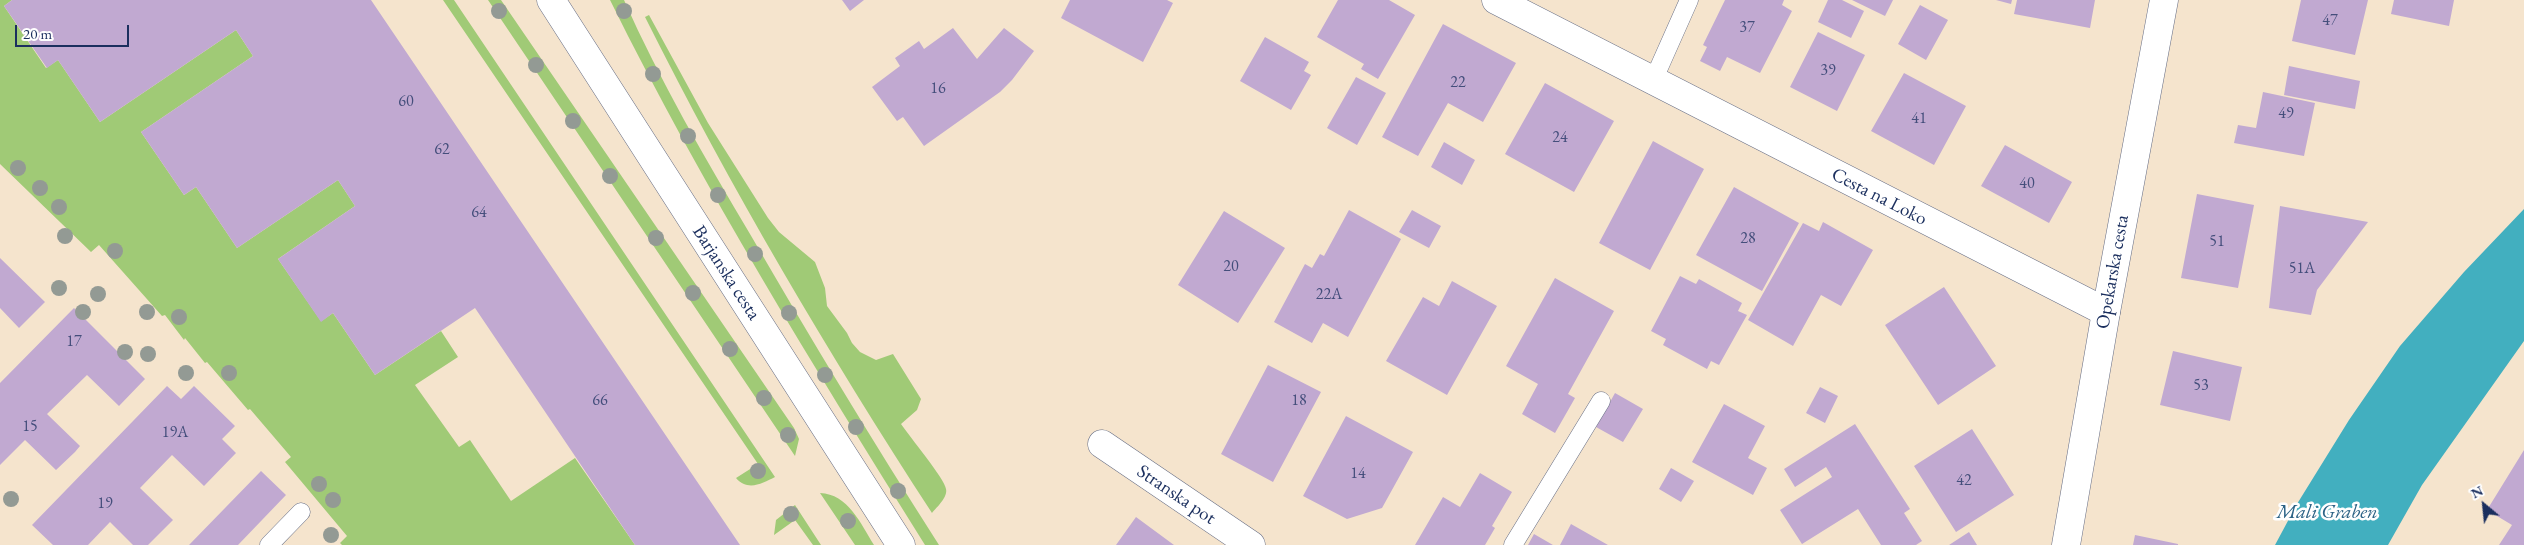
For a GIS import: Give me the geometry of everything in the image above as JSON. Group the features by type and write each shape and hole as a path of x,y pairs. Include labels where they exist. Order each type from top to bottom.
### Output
{"street":[{"name":"Barjanska cesta","path":"551,0 901,545"},
{"name":"Cesta na Loko","path":"1496,0 2106,312"},
{"name":"Opekarska cesta","path":"2066,545 2106,312 2164,0"},
{"name":"Stranska pot","path":"1102,444 1250,545"}],"lane":[{"path":"1653,81 1689,0"},
{"path":"1513,545 1601,401"},
{"path":"269,545 301,512"}],"green space":[{"path":"0,0 12,0 4,6 46,68 58,60 100,122 236,30 253,56 141,132 184,195 196,187 237,248 338,180 355,206 278,259 321,321 333,313 375,375 441,331 458,357 415,385 459,447 470,440 511,501 575,458 635,545 342,545 340,543 347,536 285,462 291,457 250,409 248,410 185,338 184,340 165,315 162,316 99,245 91,252 0,164"},
{"path":"443,0 454,0 775,477 756,485 745,485 736,478 758,464"},
{"path":"488,0 501,0 794,428 799,439 795,456"},
{"path":"610,0 624,0 668,90 716,177 890,468 939,545 925,545 801,344 721,208"},
{"path":"649,15 708,123 768,218 779,232 815,262 825,288 827,306 852,343 860,352 876,360 893,354 921,399 917,410 901,424 933,467 946,489 944,499 932,513 855,392 781,269 677,81 645,17"},
{"path":"820,493 830,495 846,504 859,520 874,545 855,545"},
{"path":"795,505 821,545 813,545 795,520 774,535 776,520"}],"water":[{"name":"Mali Graben","path":"2524,209 2524,341 2422,485 2388,545 2275,545 2297,504 2349,420 2400,346 2464,272"}],"building":[{"path":"12,0 371,0 740,545 635,545 475,308 375,375 333,313 321,322 278,259 355,206 338,180 237,248 196,187 184,195 141,132 253,56 236,30 100,122 58,60 47,68 4,6"},
{"path":"842,0 864,0 850,11"},
{"path":"1070,0 1167,0 1173,3 1143,62 1061,18"},
{"path":"1338,0 1389,0 1415,15 1378,79 1361,69 1364,64 1317,37"},
{"path":"1725,0 1784,0 1782,5 1792,11 1760,73 1727,57 1720,71 1700,61 1707,47 1703,45"},
{"path":"1828,0 1842,0 1864,11 1851,38 1818,22"},
{"path":"1852,0 1893,0 1885,16"},
{"path":"1996,0 2012,0 2011,4"},
{"path":"2017,0 2095,0 2090,28 2014,14"},
{"path":"2301,0 2368,0 2355,55 2292,41"},
{"path":"2394,0 2454,0 2449,26 2391,14"},
{"path":"1920,5 1948,20 1926,60 1898,44"},
{"path":"1443,24 1516,63 1483,122 1448,103 1418,156 1382,137"},
{"path":"953,28 977,59 1004,28 1034,51 1012,80 1000,92 924,146 903,117 897,121 872,87 900,66 895,58 919,41 924,49"},
{"path":"1818,32 1865,55 1837,111 1790,87"},
{"path":"1265,37 1309,62 1304,71 1311,75 1291,110 1240,81"},
{"path":"2289,66 2360,81 2355,109 2284,95"},
{"path":"1904,73 1966,106 1934,165 1871,131"},
{"path":"1356,77 1386,93 1357,145 1327,128"},
{"path":"1545,83 1614,121 1574,192 1505,154"},
{"path":"2263,92 2315,103 2304,156 2234,143 2238,125 2256,128"},
{"path":"1653,141 1704,169 1650,270 1599,243"},
{"path":"1444,142 1475,160 1462,185 1431,167"},
{"path":"2005,145 2072,182 2049,223 1981,186"},
{"path":"1734,187 1799,223 1762,291 1696,255"},
{"path":"2197,194 2254,205 2238,288 2181,278"},
{"path":"2280,206 2368,222 2317,290 2311,315 2269,308"},
{"path":"1349,210 1401,239 1348,337 1323,323 1312,343 1274,322 1305,264 1312,268 1320,254 1324,256"},
{"path":"1412,210 1441,226 1429,248 1399,232"},
{"path":"1224,211 1285,248 1238,323 1178,285"},
{"path":"1823,222 1873,250 1841,306 1821,295 1793,346 1748,320 1803,223 1819,231"},
{"path":"0,258 45,302 19,328 0,308"},
{"path":"1680,276 1696,284 1699,279 1742,303 1738,311 1747,315 1719,365 1711,361 1707,369 1663,345 1666,339 1651,331"},
{"path":"1555,278 1614,311 1568,394 1575,398 1555,433 1522,414 1538,384 1506,366"},
{"path":"1452,281 1497,306 1447,395 1386,361 1423,297 1439,306"},
{"path":"1944,287 1996,366 1938,405 1885,325"},
{"path":"74,308 145,379 119,406 87,375 47,414 80,446 75,452 56,470 25,440 0,465 0,383"},
{"path":"2173,351 2242,367 2230,421 2160,405"},
{"path":"1268,365 1321,392 1273,482 1221,454"},
{"path":"167,386 181,399 194,386 235,426 222,439 236,453 204,486 172,455 140,488 173,520 148,545 133,545 110,522 88,545 53,545 32,525"},
{"path":"1820,387 1838,396 1825,423 1806,413"},
{"path":"1615,393 1643,409 1623,442 1596,427"},
{"path":"1724,404 1765,426 1748,458 1767,468 1753,495 1692,462"},
{"path":"1346,416 1413,452 1382,508 1347,519 1303,496"},
{"path":"1855,424 1910,509 1904,513 1922,541 1916,545 1881,545 1858,509 1802,544 1780,510 1832,477 1826,467 1795,487 1784,469"},
{"path":"1972,429 2014,495 1956,532 1914,466"},
{"path":"2524,450 2524,545 2499,545 2512,525 2487,510"},
{"path":"1671,468 1694,481 1681,502 1659,489"},
{"path":"261,471 286,495 238,545 189,545"},
{"path":"1480,473 1512,492 1492,526 1495,528 1485,545 1415,545 1443,497 1460,507"},
{"path":"1136,517 1174,545 1116,545"},
{"path":"1571,524 1608,545 1560,545"},
{"path":"1969,532 1977,545 1949,545"},
{"path":"1534,534 1553,545 1528,545"},
{"path":"2135,535 2178,544 2178,545 2133,545"}]}
